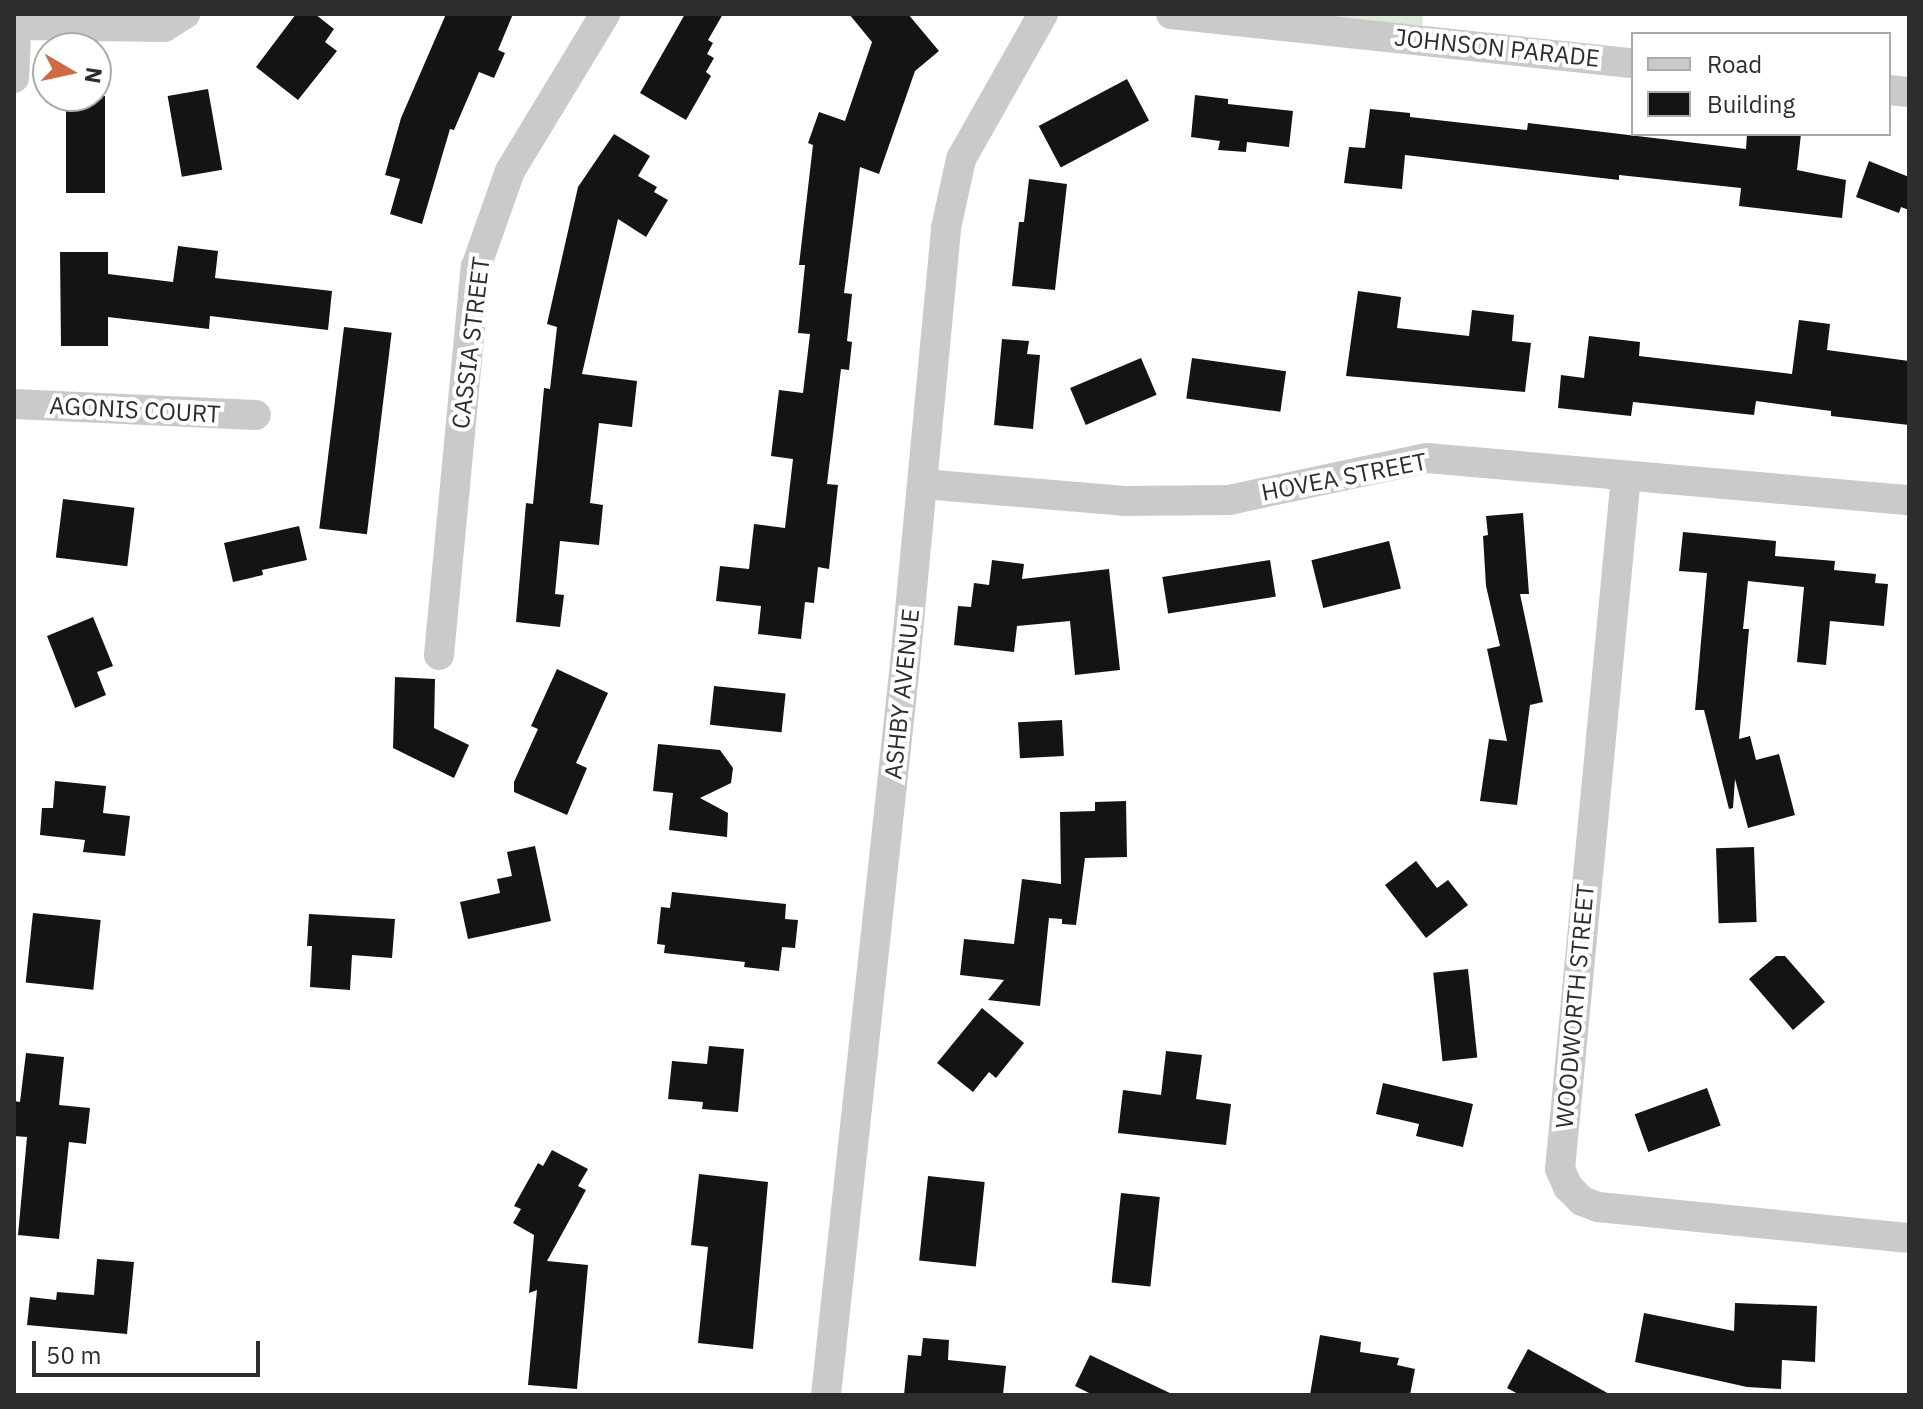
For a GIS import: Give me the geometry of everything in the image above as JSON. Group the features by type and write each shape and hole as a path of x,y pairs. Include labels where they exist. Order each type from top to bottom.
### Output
{"street":[{"path":"14,78 17,20 164,27 185,14"},
{"name":"CASSIA STREET","path":"439,655 476,267 510,171 605,14"},
{"name":"ASHBY AVENUE","path":"826,1395 923,484 946,228 961,159 1043,14"},
{"name":"JOHNSON PARADE","path":"1171,14 1631,63"},
{"name":"AGONIS COURT","path":"14,404 256,415"},
{"name":"HOVEA STREET","path":"923,484 1124,501 1229,500 1427,458 1909,500"},
{"name":"WOODWORTH STREET","path":"1626,476 1560,1169 1568,1187 1582,1201 1598,1207 1909,1238"}],"shaded area":[{"path":"1296,14 1423,14 1422,30"}],"building":[{"path":"296,14 315,14 334,29 325,42 337,51 298,100 256,67"},
{"path":"446,14 513,14 498,50 505,53 494,78 479,72 454,130 450,129 422,224 390,214 400,179 385,175 401,118"},
{"path":"685,14 723,14 708,40 713,43 707,54 714,58 706,72 711,76 686,120 640,93"},
{"path":"849,14 908,14 939,51 915,71 879,174 860,167 844,293 852,294 847,341 852,342 849,370 841,369 827,484 838,485 829,569 818,567 814,603 805,602 801,639 758,634 761,606 716,601 720,566 749,569 754,524 785,528 793,459 771,456 779,390 803,393 810,334 798,333 805,265 799,265 813,145 808,143 819,112 845,121 872,42"},
{"path":"1127,79 1149,120 1061,167 1039,126"},
{"path":"208,89 222,170 182,177 168,96"},
{"path":"1195,95 1228,99 1228,104 1293,111 1289,147 1247,142 1246,152 1218,150 1220,141 1191,137"},
{"path":"1370,109 1410,113 1410,117 1527,130 1528,123 1746,149 1747,136 1801,136 1797,170 1846,180 1842,218 1739,206 1741,188 1619,175 1619,180 1405,155 1402,189 1344,183 1349,147 1365,148"},
{"path":"66,112 105,112 105,193 66,193"},
{"path":"614,134 650,156 638,176 657,187 654,192 668,200 646,237 618,219 582,374 637,381 632,427 599,423 590,503 603,505 599,545 560,541 555,594 564,595 560,627 516,622 526,503 533,504 544,388 550,389 557,327 547,324 578,187"},
{"path":"1869,161 1909,177 1909,210 1901,207 1899,213 1856,197"},
{"path":"1029,179 1067,184 1055,290 1012,286 1019,222 1024,222"},
{"path":"178,246 218,251 215,278 332,291 328,330 210,316 209,329 108,317 108,346 61,346 60,252 108,252 108,274 173,282"},
{"path":"1358,291 1401,297 1397,328 1469,336 1472,310 1514,315 1512,341 1531,343 1525,392 1346,376"},
{"path":"1799,320 1830,324 1827,350 1909,361 1909,425 1831,416 1831,411 1756,401 1754,415 1633,402 1631,416 1558,408 1561,375 1584,378 1589,336 1640,342 1639,356 1792,374"},
{"path":"344,327 392,333 367,534 319,528"},
{"path":"1002,339 1029,341 1027,354 1040,355 1033,429 994,425"},
{"path":"1141,358 1157,395 1086,425 1070,388"},
{"path":"1192,358 1286,371 1280,412 1186,399"},
{"path":"63,499 134,508 127,566 56,558"},
{"path":"1523,513 1529,594 1520,594 1543,702 1530,705 1517,805 1480,801 1489,739 1507,741 1487,649 1500,646 1486,586 1483,536 1488,535 1486,516"},
{"path":"299,526 307,560 262,570 263,575 233,582 224,543"},
{"path":"1683,532 1776,541 1775,556 1835,561 1834,570 1876,574 1875,583 1888,584 1884,626 1830,621 1826,665 1797,662 1804,587 1748,581 1743,629 1749,629 1739,739 1750,736 1756,760 1779,754 1795,815 1748,828 1735,779 1733,808 1729,809 1704,710 1695,710 1707,573 1679,571"},
{"path":"1389,541 1401,589 1323,608 1311,560"},
{"path":"992,560 1024,564 1022,579 1109,569 1120,670 1075,675 1070,621 1017,626 1014,652 954,645 958,606 971,607 974,583 989,585"},
{"path":"1270,560 1276,597 1168,614 1162,577"},
{"path":"93,617 113,666 97,672 106,695 75,708 47,636"},
{"path":"557,669 608,693 576,763 587,768 567,815 514,792 514,782 538,729 531,726"},
{"path":"395,677 435,679 434,728 469,745 454,778 393,748"},
{"path":"714,686 786,694 782,732 710,725"},
{"path":"1062,720 1064,756 1020,758 1018,722"},
{"path":"658,744 720,750 733,768 731,783 700,798 728,813 727,837 669,830 673,793 653,791"},
{"path":"55,781 106,786 103,813 130,816 125,856 83,852 85,840 40,835 42,808 53,808"},
{"path":"1126,801 1127,857 1085,858 1076,925 1062,924 1062,919 1049,918 1040,1006 988,1000 1004,980 960,975 964,939 1014,944 1022,879 1061,884 1060,812 1095,811 1095,802"},
{"path":"535,846 551,921 468,939 460,902 500,893 497,879 512,876 507,852"},
{"path":"1754,847 1757,922 1719,923 1716,848"},
{"path":"1416,861 1437,888 1448,880 1468,905 1426,938 1385,885"},
{"path":"672,892 786,904 785,919 798,920 795,948 782,947 779,971 744,967 745,962 664,953 665,945 657,944 661,907 670,908"},
{"path":"33,913 101,920 93,990 26,983"},
{"path":"309,914 395,919 392,958 352,955 350,990 310,987 312,946 307,946"},
{"path":"1776,956 1785,956 1825,1002 1793,1030 1749,979"},
{"path":"1468,969 1477,1058 1442,1061 1433,973"},
{"path":"982,1008 1024,1043 996,1078 989,1072 973,1092 937,1063"},
{"path":"709,1046 744,1049 738,1112 702,1109 703,1102 668,1099 672,1061 707,1064"},
{"path":"1166,1051 1202,1055 1196,1099 1231,1104 1226,1145 1118,1133 1123,1090 1161,1095"},
{"path":"26,1053 64,1057 59,1105 90,1108 86,1144 69,1142 59,1239 18,1235 27,1137 14,1136 14,1101 20,1102"},
{"path":"1383,1083 1473,1104 1463,1147 1416,1136 1419,1124 1376,1114"},
{"path":"1707,1088 1721,1126 1648,1152 1635,1114"},
{"path":"552,1150 588,1169 578,1186 586,1190 547,1261 588,1265 577,1389 528,1385 537,1290 529,1293 534,1235 513,1223 521,1209 514,1206 538,1163 543,1166"},
{"path":"699,1174 768,1182 753,1349 698,1343 708,1247 691,1245"},
{"path":"928,1176 985,1182 976,1266 919,1261"},
{"path":"1121,1193 1160,1197 1150,1287 1112,1283"},
{"path":"97,1259 134,1262 127,1334 27,1325 30,1297 56,1300 57,1292 94,1295"},
{"path":"1735,1303 1817,1306 1815,1362 1782,1360 1781,1389 1747,1387 1635,1362 1644,1313 1734,1331"},
{"path":"1320,1335 1361,1342 1360,1352 1399,1358 1397,1365 1415,1369 1410,1395 1310,1395"},
{"path":"923,1338 949,1340 948,1360 1006,1366 1003,1395 904,1395 908,1355 921,1356"},
{"path":"1528,1349 1611,1395 1520,1395 1507,1388"},
{"path":"1090,1355 1174,1395 1093,1395 1075,1386"}]}
